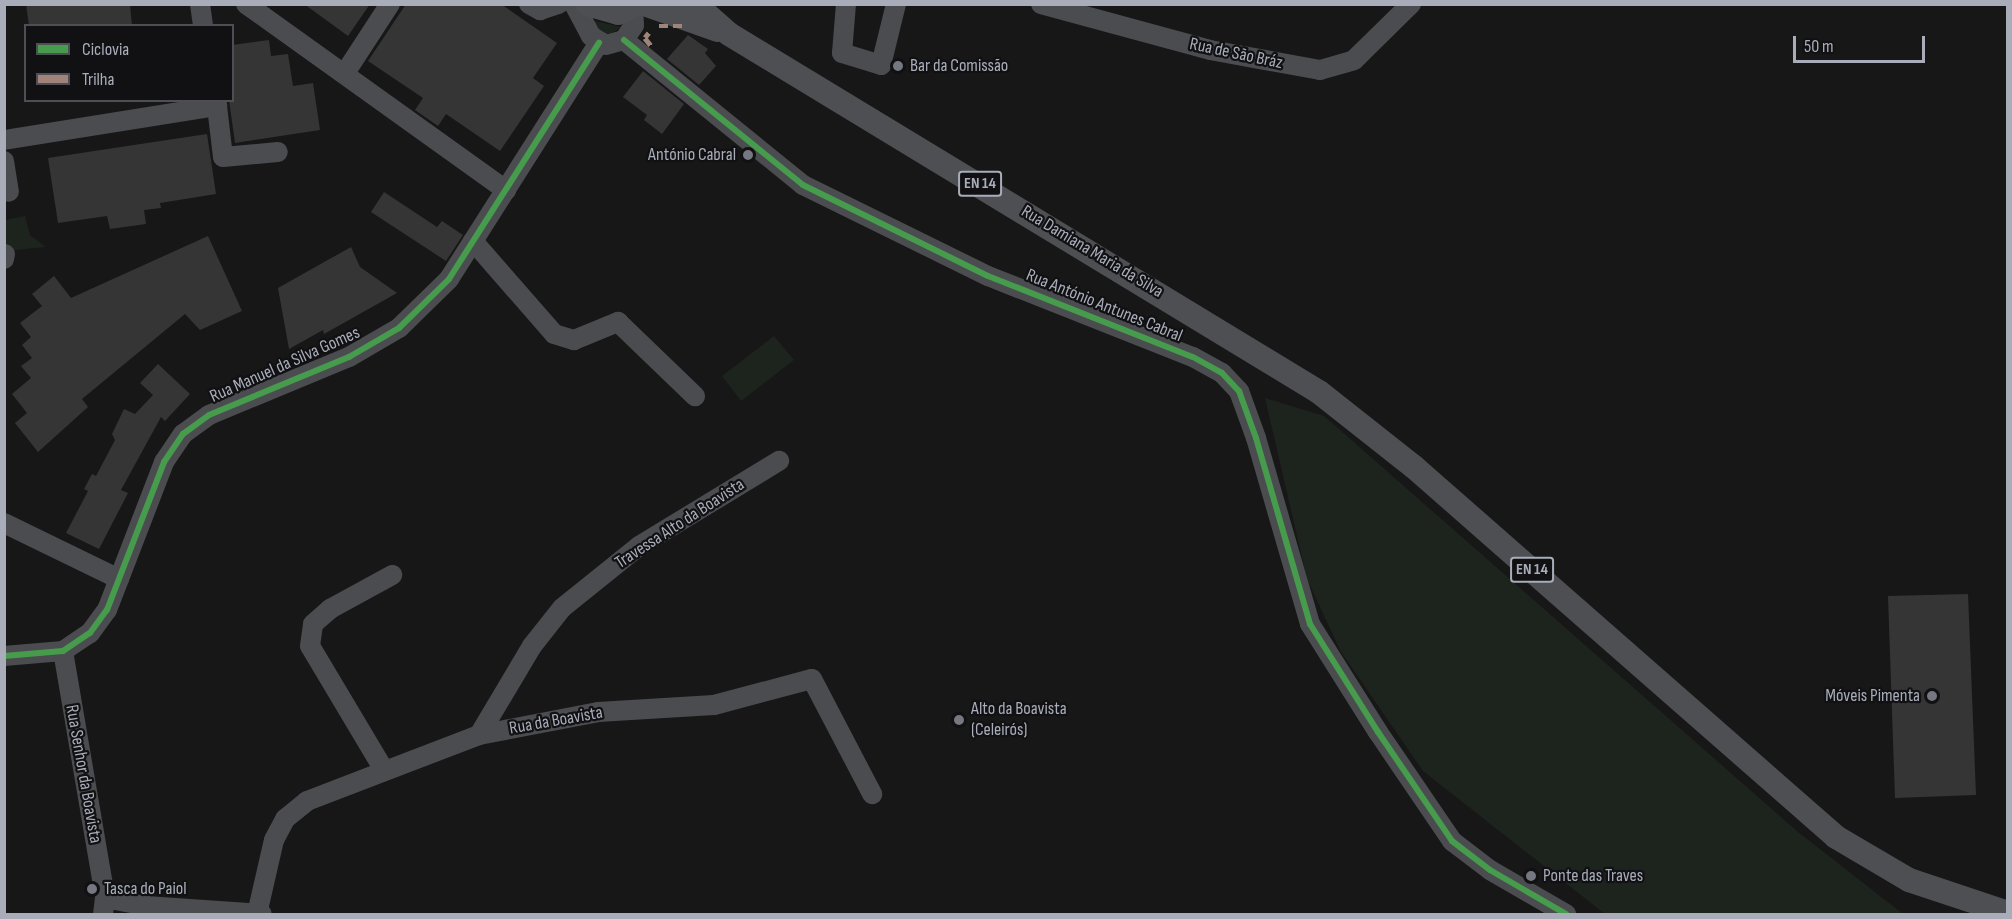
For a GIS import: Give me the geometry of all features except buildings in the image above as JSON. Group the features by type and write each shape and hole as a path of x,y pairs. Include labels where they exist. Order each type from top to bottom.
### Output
{"main road":[{"name":"Rua Damiana Maria da Silva","path":"587,4 610,12 639,15 729,34"},
{"name":"Rua Damiana Maria da Silva","path":"697,5 729,34 1285,369 1386,444 1836,837 1909,880 2007,913"}],"street":[{"path":"200,4 203,24"},
{"path":"246,4 506,190"},
{"path":"345,73 390,4"},
{"path":"529,4 547,10 558,4"},
{"path":"846,4 842,53 881,65 896,4"},
{"name":"Rua de São Bráz","path":"1041,4 1210,50 1320,70 1354,60 1411,4"},
{"path":"574,5 591,36 599,43 615,45 639,15 697,5"},
{"name":"Rua António Antunes Cabral","path":"639,15 803,185 988,276 1193,357 1222,373 1239,391 1256,438 1310,624 1452,841 1490,870 1566,915"},
{"name":"Rua Manuel da Silva Gomes","path":"4,656 63,651 90,633 107,610 164,462 183,434 209,415 349,357 399,328 448,279 599,43"},
{"path":"4,140 216,103 223,158 278,152"},
{"path":"4,162 9,192"},
{"path":"473,241 554,334 574,340 618,322 695,396"},
{"name":"Travessa Alto da Boavista","path":"479,735 532,646 562,608 639,546 779,461"},
{"path":"4,523 119,579"},
{"path":"384,770 310,646 313,624 330,609 392,575"},
{"name":"Rua Senhor da Boavista","path":"63,651 104,906"},
{"name":"Rua da Boavista","path":"257,914 274,840 285,819 307,801 479,735 598,712 714,705 812,679 872,794"},
{"path":"104,906 146,906 262,915"}],"shaded area":[{"path":"594,22 621,27 608,36 598,31"},
{"path":"25,216 30,235 46,247 5,251 5,220"},
{"path":"774,336 794,360 741,401 722,376"},
{"path":"1265,398 1324,416 1798,832 1903,914 1605,914 1423,771 1341,652 1307,579"}],"marked path":[{"path":"659,26 685,26"},
{"path":"649,33 645,38 653,48"}],"cycle path":[{"path":"624,40 803,185 988,276 1193,357 1222,373 1239,391 1256,438 1310,624 1378,732 1452,841 1490,870 1566,914"},
{"path":"4,656 63,651 90,633 107,610 164,462 183,434 209,415 349,357 399,328 449,279 599,43"}],"place":[{"name":"Bar da Comissão","path":"898,66"},
{"name":"António Cabral","path":"748,155"},
{"name":"Móveis Pimenta","path":"1932,696"},
{"name":"Alto da Boavista (Celeirós)","path":"959,720"},
{"name":"Ponte das Traves","path":"1531,876"},
{"name":"Tasca do Paiol","path":"92,889"}]}
